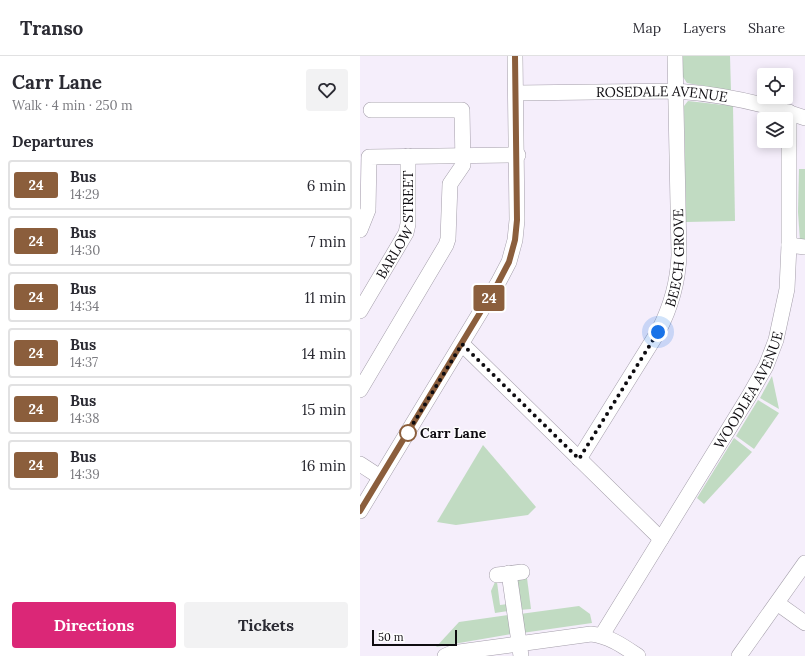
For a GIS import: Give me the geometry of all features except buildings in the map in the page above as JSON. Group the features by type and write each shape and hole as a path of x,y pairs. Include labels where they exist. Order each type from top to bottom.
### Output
{"street":[{"path":"360,511 498,283 511,254 515,240 517,220 518,155 515,56"},
{"name":"BEECH GROVE","path":"579,459 658,332 667,315 676,286 679,255 675,56"},
{"name":"ROSEDALE AVENUE","path":"516,93 676,91 742,100 788,112"},
{"path":"360,390 446,245 448,239 450,184 463,165 462,110 371,110"},
{"name":"ROSEDALE AVENUE","path":"793,114 805,118"},
{"name":"WOODLEA AVENUE","path":"602,635 766,366 776,340 784,309 789,245 788,148"},
{"path":"360,230 368,210 369,157 518,155"},
{"name":"BARLOW STREET","path":"360,311 406,233 408,224 408,156"},
{"path":"789,245 805,247"},
{"path":"462,344 660,539"},
{"path":"360,464 380,477"},
{"path":"739,656 805,563"},
{"path":"509,573 520,651"},
{"path":"777,603 805,623"},
{"path":"445,656 467,651 520,651 580,635 602,635 638,656"}],"green space":[{"path":"683,56 730,56 731,91 687,83 683,77"},
{"path":"688,101 733,106 735,221 686,222 684,106"},
{"path":"799,169 805,169 805,242 800,241 798,212"},
{"path":"772,376 779,409 760,398"},
{"path":"758,400 779,413 754,449 736,436"},
{"path":"734,438 752,452 704,504 697,498"},
{"path":"483,445 536,507 528,515 456,525 437,522"},
{"path":"527,578 531,609 519,610 516,584 519,579"},
{"path":"495,582 497,582 500,605 508,604 508,611 495,613 491,591"},
{"path":"579,606 590,614 592,623 522,633 520,614"},
{"path":"508,615 511,634 436,647 459,622"}],"bus line":[{"name":"24","path":"360,511 462,344 509,262 515,240 517,220 518,155 515,56"}],"place":[{"name":"Carr Lane","path":"408,433"}],"route":[{"path":"408,433 405,437 462,344 579,459 658,332"}]}
